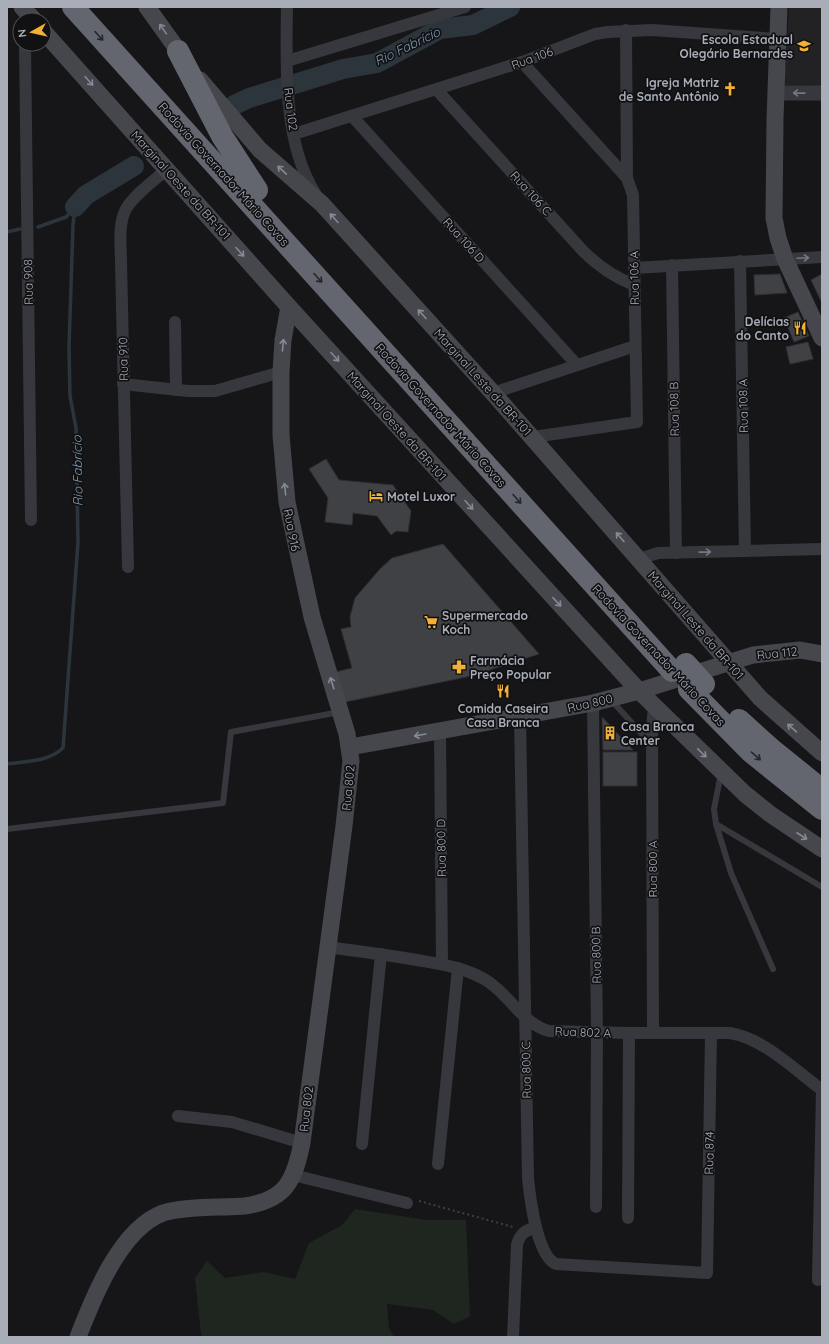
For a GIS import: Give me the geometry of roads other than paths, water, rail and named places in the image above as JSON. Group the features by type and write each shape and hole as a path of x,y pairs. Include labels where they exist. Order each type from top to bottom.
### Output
{"highway":[{"name":"Rodovia Governador Mário Covas","path":"73,7 751,752 822,810"},
{"name":"Rodovia Governador Mário Covas","path":"93,7 257,190 684,678 822,790"},
{"path":"178,51 222,136 257,190"}],"main road":[{"name":"Marginal Leste da BR-101","path":"148,7 178,51 219,103 260,150 322,204 533,437 728,662 779,717 822,753"},
{"path":"779,7 777,39 774,212 778,238 785,259 822,338"},
{"name":"Marginal Oeste da BR-101","path":"52,41 289,307 639,691 721,772 770,814 822,849"},
{"name":"Rua 916","path":"289,307 283,340 280,372 281,435 287,502 312,617 341,712 350,748"},
{"name":"Rua 112","path":"684,678 728,662 753,655 789,650 808,651 822,654"},
{"path":"609,698 617,686 622,672 651,680 684,678"},
{"path":"654,706 660,690 684,678"},
{"name":"Rua 800","path":"350,748 593,703 684,678"},
{"name":"Rua 802","path":"78,1337 108,1272 131,1237 145,1224 163,1213 175,1210 256,1204 276,1196 285,1189 294,1175 302,1143 346,811 350,748"}],"street":[{"name":"Rua 102","path":"287,7 288,96 294,134 300,166 322,204"},
{"path":"287,61 465,7"},
{"name":"Rua 106","path":"294,134 522,62 595,34 626,30 652,30 777,39"},
{"name":"Rua 106 A","path":"533,437 636,422 633,195 627,178 626,30"},
{"name":"Rua 908","path":"25,52 31,520"},
{"path":"522,62 627,178"},
{"name":"Rua 106 C","path":"436,89 583,251 601,268 616,278 634,285"},
{"path":"776,93 822,93"},
{"name":"Rua 106 D","path":"352,116 577,365"},
{"name":"Rua 910","path":"128,567 122,223 126,209 131,202 166,169"},
{"path":"634,268 822,257"},
{"name":"Rua 108 A","path":"740,261 745,551"},
{"name":"Rua 108 B","path":"672,265 676,553"},
{"path":"176,322 176,390"},
{"path":"493,392 635,346"},
{"path":"124,384 176,390 215,391 280,372"},
{"path":"639,559 658,553 822,549"},
{"name":"Rua 800 B","path":"593,703 597,1032 596,1207"},
{"name":"Rua 800 A","path":"653,1033 652,728 654,706"},
{"name":"Rua 800 C","path":"520,717 528,1178 531,1228 551,1262 556,1264 707,1273"},
{"name":"Rua 800 D","path":"440,731 442,964"},
{"name":"Rua 802 A","path":"327,947 442,964 471,972 495,986 526,1018 542,1029 629,1033 730,1033 750,1038 822,1090"},
{"path":"362,1144 381,954"},
{"path":"438,1164 458,968"},
{"path":"628,1218 629,1033"},
{"name":"Rua 874","path":"707,1273 711,1033"},
{"path":"818,1280 822,1090"},
{"path":"178,1116 232,1122 302,1143"},
{"path":"294,1175 407,1203"},
{"path":"514,1337 517,1245 519,1236 531,1228"}],"lane":[{"path":"609,698 652,745"},
{"path":"7,829 223,803 231,732 341,712"},
{"path":"721,772 715,795 714,809 716,824 732,873 773,969"},
{"path":"716,824 822,887"}],"waterway":[{"name":"Rio Fabrício","path":"234,105 249,98 343,69 377,63 440,29 473,25 510,7"},
{"name":"Rio Fabrício","path":"75,207 86,195 134,166"},
{"path":"38,227 66,217 75,207"},
{"name":"Rio Fabrício","path":"7,764 44,758 57,753 63,748 78,542 76,428 70,396 69,347 73,225 75,207"},
{"path":"7,232 20,229"}],"place":[{"name":"Escola Estadual Olegário Bernardes","path":"804,46"},
{"name":"Igreja Matriz de Santo Antônio","path":"730,89"},
{"name":"Delícias do Canto","path":"800,328"},
{"name":"Motel Luxor","path":"376,496"},
{"name":"Supermercado Koch","path":"431,622"},
{"name":"Farmácia Preço Popular","path":"459,667"},
{"name":"Comida Caseira Casa Branca","path":"503,691"},
{"name":"Casa Branca Center","path":"610,733"}]}
